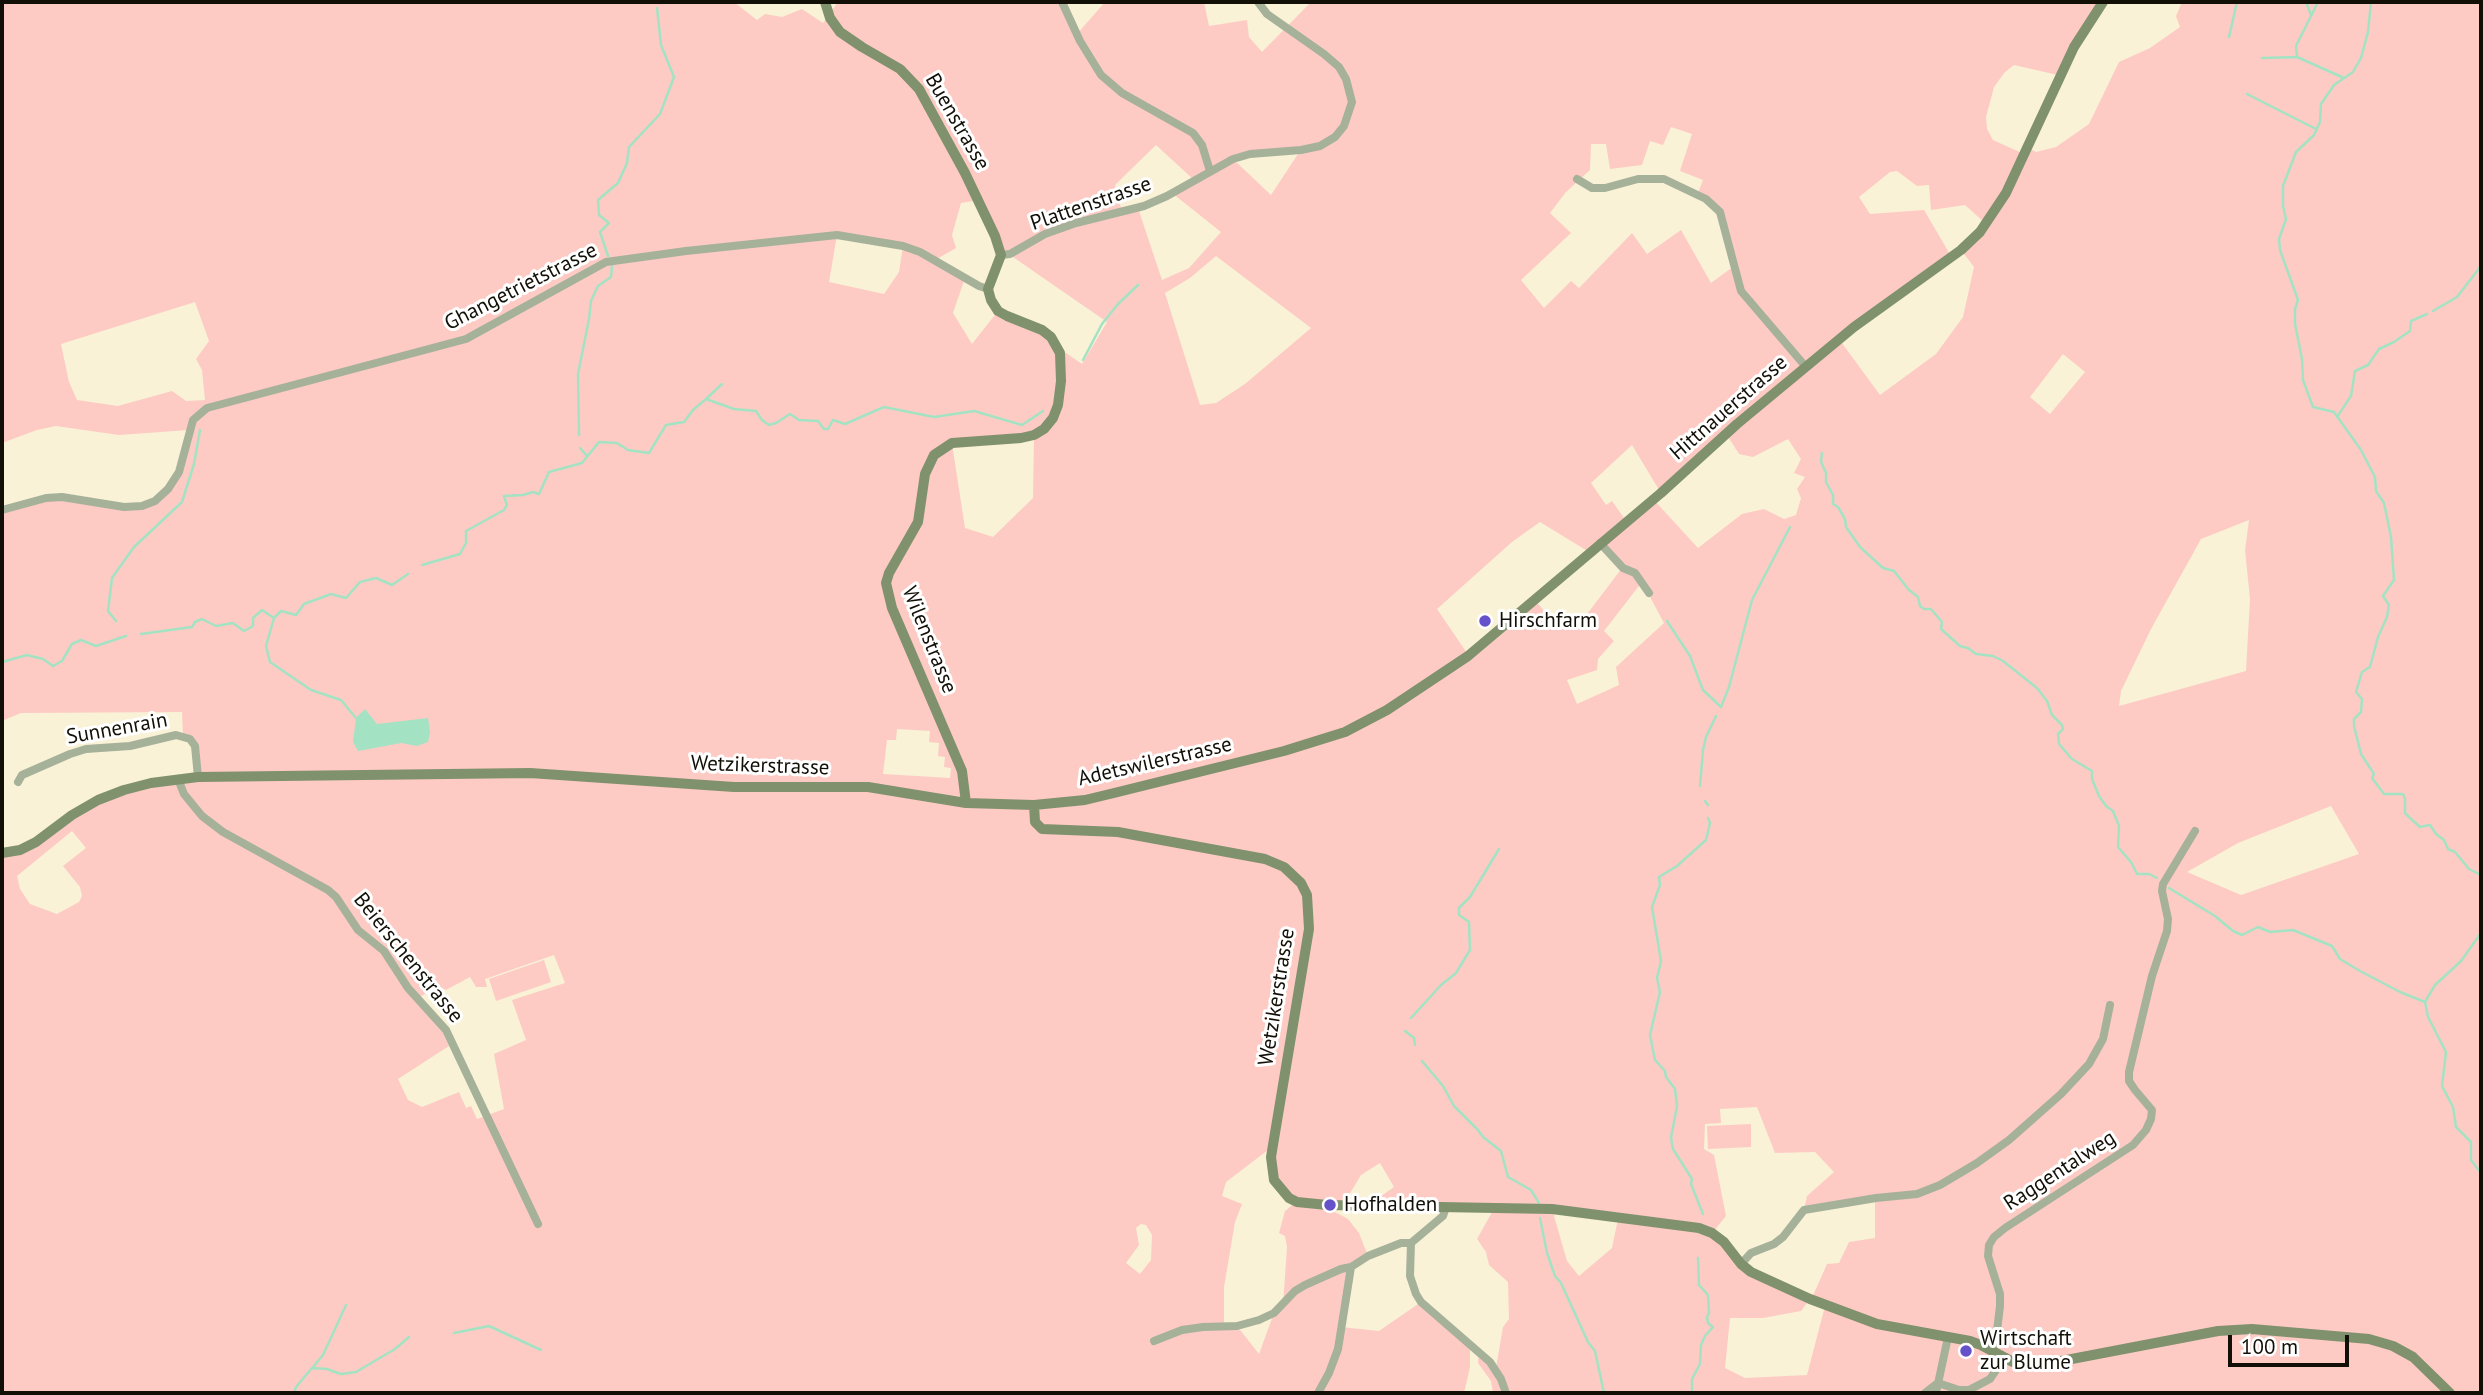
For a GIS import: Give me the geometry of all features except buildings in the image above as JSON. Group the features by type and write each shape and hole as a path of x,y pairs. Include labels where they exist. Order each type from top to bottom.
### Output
{"street":[{"name":"Buenstrasse","path":"825,2 830,18 840,32 900,69 919,89 979,200 1001,256"},
{"path":"1062,2 1080,41 1101,75 1122,93 1196,136 1204,149 1210,171"},
{"name":"Plattenstrasse","path":"1001,256 1010,254 1045,234 1076,223 1144,206 1210,171 1250,154 1301,150 1320,146 1335,137 1349,116 1352,102 1350,89 1339,67 1267,14 1258,2"},
{"name":"Hittnauerstrasse","path":"1284,751 1364,724 1477,649 1873,311 1961,250 1987,224 2006,194 2074,47 2103,2"},
{"path":"1577,179 1592,188 1605,188 1639,179 1664,179 1706,199 1720,212 1741,291 1806,367"},
{"name":"Ghangetrietstrasse","path":"2,510 46,498 124,507 142,506 155,501 168,489 179,472 193,420 206,408 466,339 606,262 837,235 903,246 920,252 988,289"},
{"path":"988,289 1001,256"},
{"name":"Wilenstrasse","path":"966,803 962,771 892,608 886,583 918,522 926,469 936,452 961,441 1034,435 1044,429 1053,418 1058,405 1061,364 1056,344 1042,330 998,311 990,300 988,289"},
{"path":"1600,542 1623,568 1635,573 1649,593"},
{"name":"Sunnenrain","path":"18,782 22,775 69,754 86,749 130,746 176,735 190,739 195,746 198,777"},
{"name":"Adetswilerstrasse","path":"1034,805 1085,800 1284,751"},
{"name":"Wetzikerstrasse","path":"2,853 20,850 36,842 72,815 99,800 151,783 198,777 530,773 734,787 868,787 966,803 1034,805 1035,822 1042,830 1118,832 1275,862 1295,875 1307,895 1309,929 1273,1147 1272,1170 1274,1180 1289,1198 1308,1204 1552,1209 1699,1228 1724,1242 1741,1264 1761,1278 1847,1315 1877,1324 1970,1341 2019,1364 2031,1366 2218,1331 2274,1331 2369,1339 2393,1346 2413,1357 2450,1393"},
{"name":"Beierschenstrasse","path":"178,779 184,794 202,816 223,832 328,890 358,930 384,951 408,988 446,1030 538,1224"},
{"name":"Raggentalweg","path":"1991,1350 1996,1339 2000,1306 2000,1294 1988,1256 1989,1245 1994,1237 2133,1145 2146,1130 2151,1119 2151,1110 2129,1082 2129,1072 2152,976 2167,931 2163,884 2195,831"},
{"path":"1741,1264 1751,1253 1774,1244 1783,1237 1804,1210 1917,1194 1940,1185 1977,1163 2009,1140 2061,1094 2089,1063 2103,1039 2110,1005"},
{"path":"1154,1341 1182,1330 1237,1326 1259,1320 1274,1313 1295,1291 1305,1285 1351,1267 1368,1256 1401,1243 1411,1243 1443,1216 1447,1207"},
{"path":"1411,1243 1410,1276 1421,1302 1490,1362 1506,1393"},
{"path":"1318,1393 1338,1349 1351,1267"},
{"path":"1936,1393 1948,1338"},
{"path":"1938,1383 1959,1390 1969,1390 1990,1379 2004,1358"},
{"path":"1925,1393 1938,1383"}],"shaded area":[{"path":"2,2 734,2 757,20 765,14 782,17 802,9 823,23 838,2 1062,2 1077,34 1105,2 1204,2 1209,26 1247,20 1249,37 1262,52 1311,2 2103,2 2062,76 2014,65 1994,87 1986,117 1987,129 1993,140 2024,154 2028,148 2036,152 2056,147 2089,124 2119,62 2150,48 2180,27 2176,16 2182,2 2481,2 2481,1393 1493,1393 1491,1381 1478,1363 1478,1358 1482,1355 1496,1368 1503,1327 1509,1319 1508,1282 1489,1265 1486,1252 1477,1239 1495,1207 1367,1206 1394,1187 1380,1163 1361,1175 1343,1205 1329,1209 1348,1219 1359,1233 1368,1256 1351,1267 1341,1327 1379,1331 1421,1302 1470,1344 1470,1367 1464,1393 2,1393 2,853 6,854 98,800 197,777 195,746 183,736 182,712 21,713 2,721 2,510 46,498 124,507 155,501 179,472 189,430 119,435 56,426 2,443","holes":["1671,127 1692,134 1680,171 1703,180 1698,193 1720,212 1733,269 1711,283 1681,230 1647,254 1632,233 1579,288 1571,281 1544,308 1521,280 1571,233 1550,213 1566,192 1590,170 1591,144 1606,144 1610,169 1642,165 1650,141 1663,145","1156,145 1194,180 1172,193 1221,232 1189,268 1162,280 1138,208 1122,212 1115,185","1300,151 1271,195 1234,160","1897,171 1917,186 1929,185 1931,210 1965,205 1986,224 1961,250 1974,267 1963,317 1936,354 1880,395 1839,339 1951,256 1924,210 1870,214 1859,197 1890,172","979,200 1001,255 1010,255 1107,322 1082,364 1066,353 1060,353 1042,330 998,311 972,344 953,313 965,278 935,260 956,248 952,235 961,203","837,235 903,246 899,272 884,294 829,282","1216,256 1311,328 1245,384 1216,403 1200,405 1165,293 1190,278","195,302 209,341 196,359 202,370 205,400 186,401 172,391 118,406 77,400 69,382 61,344","2063,354 2085,372 2050,414 2030,397","1727,435 1739,454 1753,457 1788,439 1801,459 1794,473 1805,477 1797,489 1801,498 1796,515 1784,519 1764,509 1742,514 1698,548 1653,499 1626,521 1612,501 1606,505 1591,483 1632,445 1661,493","1034,436 1033,498 993,537 965,528 952,444","2249,520 2245,550 2250,599 2246,671 2119,706 2121,691 2151,629 2201,539","1540,522 1589,552 1600,543 1622,568 1575,630 1561,611 1551,619 1535,600 1469,656 1437,609 1512,542","1642,582 1664,623 1616,667 1619,685 1577,704 1567,680 1597,670 1598,659 1614,641 1604,631","897,729 930,731 929,742 939,743 938,756 945,757 944,767 951,768 950,778 883,774 887,740 896,740","2331,806 2359,854 2241,895 2187,872 2238,843","72,831 86,848 63,866 80,887 82,896 79,902 57,914 30,904 20,889 17,876","554,955 565,983 512,1000 526,1040 494,1054 504,1109 477,1119 471,1106 466,1108 459,1092 422,1107 408,1100 398,1079 449,1046 435,1015 418,998 439,986 446,990 470,977 476,987 487,987 485,979","1757,1107 1775,1153 1815,1152 1834,1172 1807,1196 1804,1210 1875,1198 1875,1238 1849,1242 1839,1263 1827,1264 1811,1300 1825,1306 1807,1375 1745,1378 1725,1368 1730,1318 1763,1318 1801,1311 1810,1299 1741,1264 1713,1232 1726,1216 1714,1155 1704,1149 1705,1124 1721,1123 1720,1109","1272,1147 1279,1189 1296,1202 1285,1211 1279,1233 1285,1236 1287,1247 1283,1305 1274,1313 1259,1354 1237,1326 1224,1327 1224,1287 1235,1222 1242,1204 1222,1196 1226,1182","1552,1209 1618,1219 1612,1248 1579,1276 1567,1261","1141,1224 1146,1225 1152,1235 1151,1260 1140,1274 1126,1263 1139,1245 1136,1228"]},
{"path":"365,709 377,724 428,718 428,742 417,746 401,743 358,751 353,742 356,718"},
{"path":"544,960 551,982 496,1001 489,979"},
{"path":"1751,1124 1751,1147 1708,1149 1707,1126"}],"waterway":[{"path":"2229,37 2237,2"},
{"path":"2306,2 2311,15"},
{"path":"2297,56 2296,46 2318,2"},
{"path":"2371,2 2368,32 2361,58 2353,72 2334,85 2321,104 2320,122 2314,135 2296,152 2283,186 2286,219 2279,239 2280,250 2298,300 2295,324 2303,380 2313,407 2334,412 2361,450 2375,477 2376,491 2384,503 2391,537 2394,580 2383,596 2389,605 2387,617 2370,667 2362,672 2356,692 2362,699 2361,712 2354,719 2361,754 2374,774 2372,778 2384,794 2403,794 2405,813 2420,827 2430,825 2444,840 2448,849 2455,852 2469,869 2481,875"},
{"path":"608,256 600,232 609,223 599,215 598,200 618,183 627,163 629,147 660,114 674,77 661,45 657,8"},
{"path":"2262,58 2297,57 2344,78"},
{"path":"2247,94 2316,129"},
{"path":"579,435 578,374 591,301 598,286 611,277 612,266"},
{"path":"2433,311 2457,297 2481,266"},
{"path":"1083,360 1102,324 1138,285"},
{"path":"2337,417 2351,396 2355,371 2368,365 2379,349 2410,331 2411,321 2427,314"},
{"path":"706,399 722,384"},
{"path":"422,565 460,554 466,543 466,531 504,510 507,505 504,496 533,492 539,494 549,472 582,463 599,442 617,443 628,450 649,453 666,425 684,422 706,399 734,409 756,411 769,425 790,414 799,420 818,421 824,429 828,429 833,420 845,424 884,407 934,417 974,411 1022,425 1043,411"},
{"path":"116,621 108,611 112,578 134,547 182,502 194,464 200,430"},
{"path":"580,448 587,456"},
{"path":"1822,453 1821,462 1826,473 1826,482 1833,495 1833,504 1838,507 1846,527 1860,547 1883,568 1894,571 1918,597 1920,606 1931,609 1942,622 1941,629 1960,646 1976,654 1993,656 2003,661 2037,688 2047,701 2052,715 2062,725 2063,729 2058,734 2059,744 2072,759 2092,771 2092,779 2099,796 2113,811 2119,826 2118,847 2137,874 2149,874 2157,878"},
{"path":"1667,621 1690,656 1703,690 1721,707 1729,687 1752,600 1790,527"},
{"path":"141,634 192,627 202,619 216,626 233,623 244,631 253,626 253,618 262,610 274,618 281,611 296,615 304,604 331,594 346,598 360,582 376,578 392,585 408,574"},
{"path":"274,618 266,646 270,662 311,690 341,700 356,718"},
{"path":"2,662 27,655 43,659 53,666 62,661 72,644 81,640 96,646 126,636"},
{"path":"1700,786 1703,750 1716,716"},
{"path":"1705,801 1708,805"},
{"path":"1703,1214 1691,1184 1692,1179 1673,1149 1671,1138 1677,1106 1675,1089 1655,1060 1650,1035 1660,992 1657,978 1661,961 1652,907 1660,885 1659,877 1677,866 1706,840 1710,823 1708,818"},
{"path":"1411,1018 1441,985 1456,973 1470,950 1469,922 1459,915 1459,908 1470,897 1499,849"},
{"path":"2169,888 2242,935 2258,927 2270,932 2293,930 2332,946 2340,959 2400,992 2425,1002"},
{"path":"2481,933 2461,961 2435,985 2425,1002 2428,1017 2446,1052 2442,1086 2453,1107 2456,1127 2471,1142 2471,1160 2481,1173"},
{"path":"1405,1031 1414,1038 1415,1045"},
{"path":"1422,1061 1443,1086 1454,1106 1483,1137 1501,1151 1508,1177 1531,1190 1539,1203"},
{"path":"1540,1218 1555,1276 1595,1351 1604,1393"},
{"path":"1692,1393 1692,1379 1700,1364 1701,1345 1713,1327 1708,1323 1707,1317 1708,1295 1699,1285 1698,1258"},
{"path":"313,1367 323,1355 346,1305"},
{"path":"454,1333 489,1326 541,1350"},
{"path":"294,1393 312,1368 341,1374 356,1372 395,1349 409,1337"}],"place":[{"name":"Hirschfarm","path":"1485,621"},
{"name":"Hofhalden","path":"1330,1205"},
{"name":"Wirtschaft zur Blume","path":"1966,1351"}]}
